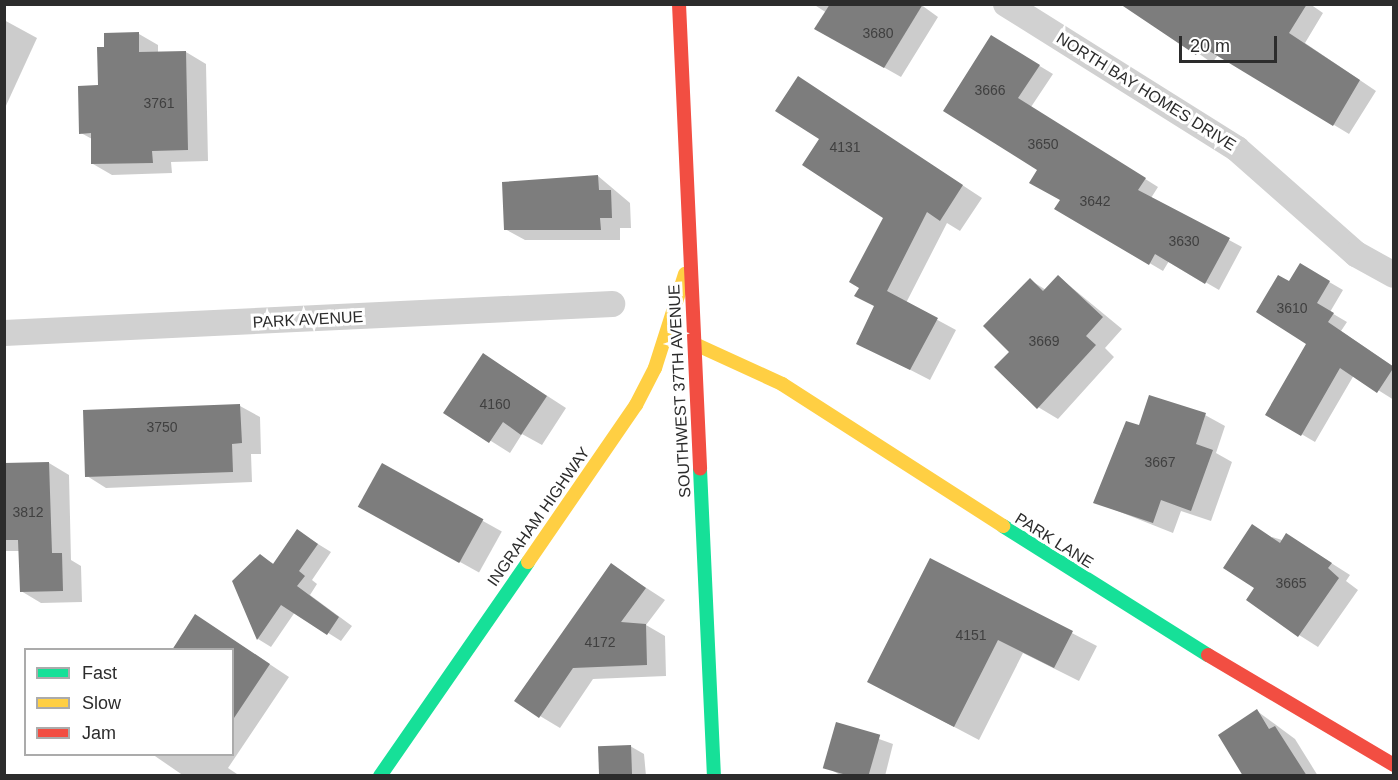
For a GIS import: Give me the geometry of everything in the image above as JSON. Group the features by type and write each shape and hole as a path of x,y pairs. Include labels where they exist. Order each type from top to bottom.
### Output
{"street":[{"name":"SOUTHWEST 37TH AVENUE","path":"679,4 689,261 697,345 714,776"},
{"name":"NORTH BAY HOMES DRIVE","path":"1006,4 1237,149 1356,254 1394,275"},
{"name":"INGRAHAM HIGHWAY","path":"380,776 636,405 655,368 689,261"},
{"name":"PARK AVENUE","path":"4,333 612,304"},
{"name":"PARK LANE","path":"697,345 782,384 1154,623 1394,765"}],"building":[{"path":"830,4 923,4 884,68 814,29"},
{"path":"1120,4 1307,4 1289,33 1360,80 1333,126 1201,46 1196,55"},
{"path":"139,32 139,52 186,51 188,150 152,151 153,163 91,164 91,133 79,134 78,86 98,85 97,47 104,47 104,33"},
{"path":"991,35 1040,65 1018,98 1146,178 1138,190 1230,238 1205,284 1155,254 1149,265 1054,209 1060,200 1029,183 1037,170 943,111"},
{"path":"798,76 963,185 940,221 927,212 887,291 938,318 910,370 856,344 874,306 854,296 859,288 849,282 883,218 802,165 819,139 775,111"},
{"path":"598,175 599,190 611,190 612,218 600,218 601,230 504,230 502,182"},
{"path":"1300,263 1330,281 1317,303 1334,313 1328,322 1394,367 1377,393 1340,368 1301,436 1265,415 1306,344 1256,312 1278,275 1289,281"},
{"path":"1058,275 1103,317 1086,336 1096,345 1037,409 994,367 1009,352 983,326 1030,278 1043,291"},
{"path":"483,353 547,396 521,435 503,422 489,443 443,413"},
{"path":"1149,395 1206,413 1196,444 1213,450 1191,511 1161,500 1153,523 1093,503 1126,421 1139,425"},
{"path":"240,404 242,443 232,444 233,472 85,477 83,410"},
{"path":"49,462 52,553 62,553 63,591 20,592 18,540 4,540 4,463"},
{"path":"382,463 483,519 459,563 358,507"},
{"path":"1252,524 1280,543 1286,533 1332,563 1328,568 1339,578 1298,637 1246,600 1254,588 1223,568"},
{"path":"297,529 318,544 299,571 305,576 297,586 339,617 327,635 281,605 257,640 232,581 260,554 273,564"},
{"path":"930,558 1073,631 1054,668 998,640 954,727 867,682"},
{"path":"611,563 646,588 621,622 646,624 647,665 573,668 539,718 514,701"},
{"path":"195,614 270,664 234,718 234,648 173,648"},
{"path":"1257,709 1269,729 1275,726 1307,776 1243,776 1218,735"},
{"path":"836,722 880,735 868,776 850,776 823,768"},
{"path":"631,745 632,776 599,776 598,746"}],"traffic: fast":[{"path":"700,469 714,776"},
{"path":"1003,526 1208,655"},
{"path":"380,776 528,562"}],"traffic: slow":[{"path":"528,562 636,405 655,368 685,274"},
{"path":"697,345 782,384 1003,526"}],"traffic: jam":[{"path":"679,4 700,469"},
{"path":"1208,655 1394,765"}]}
